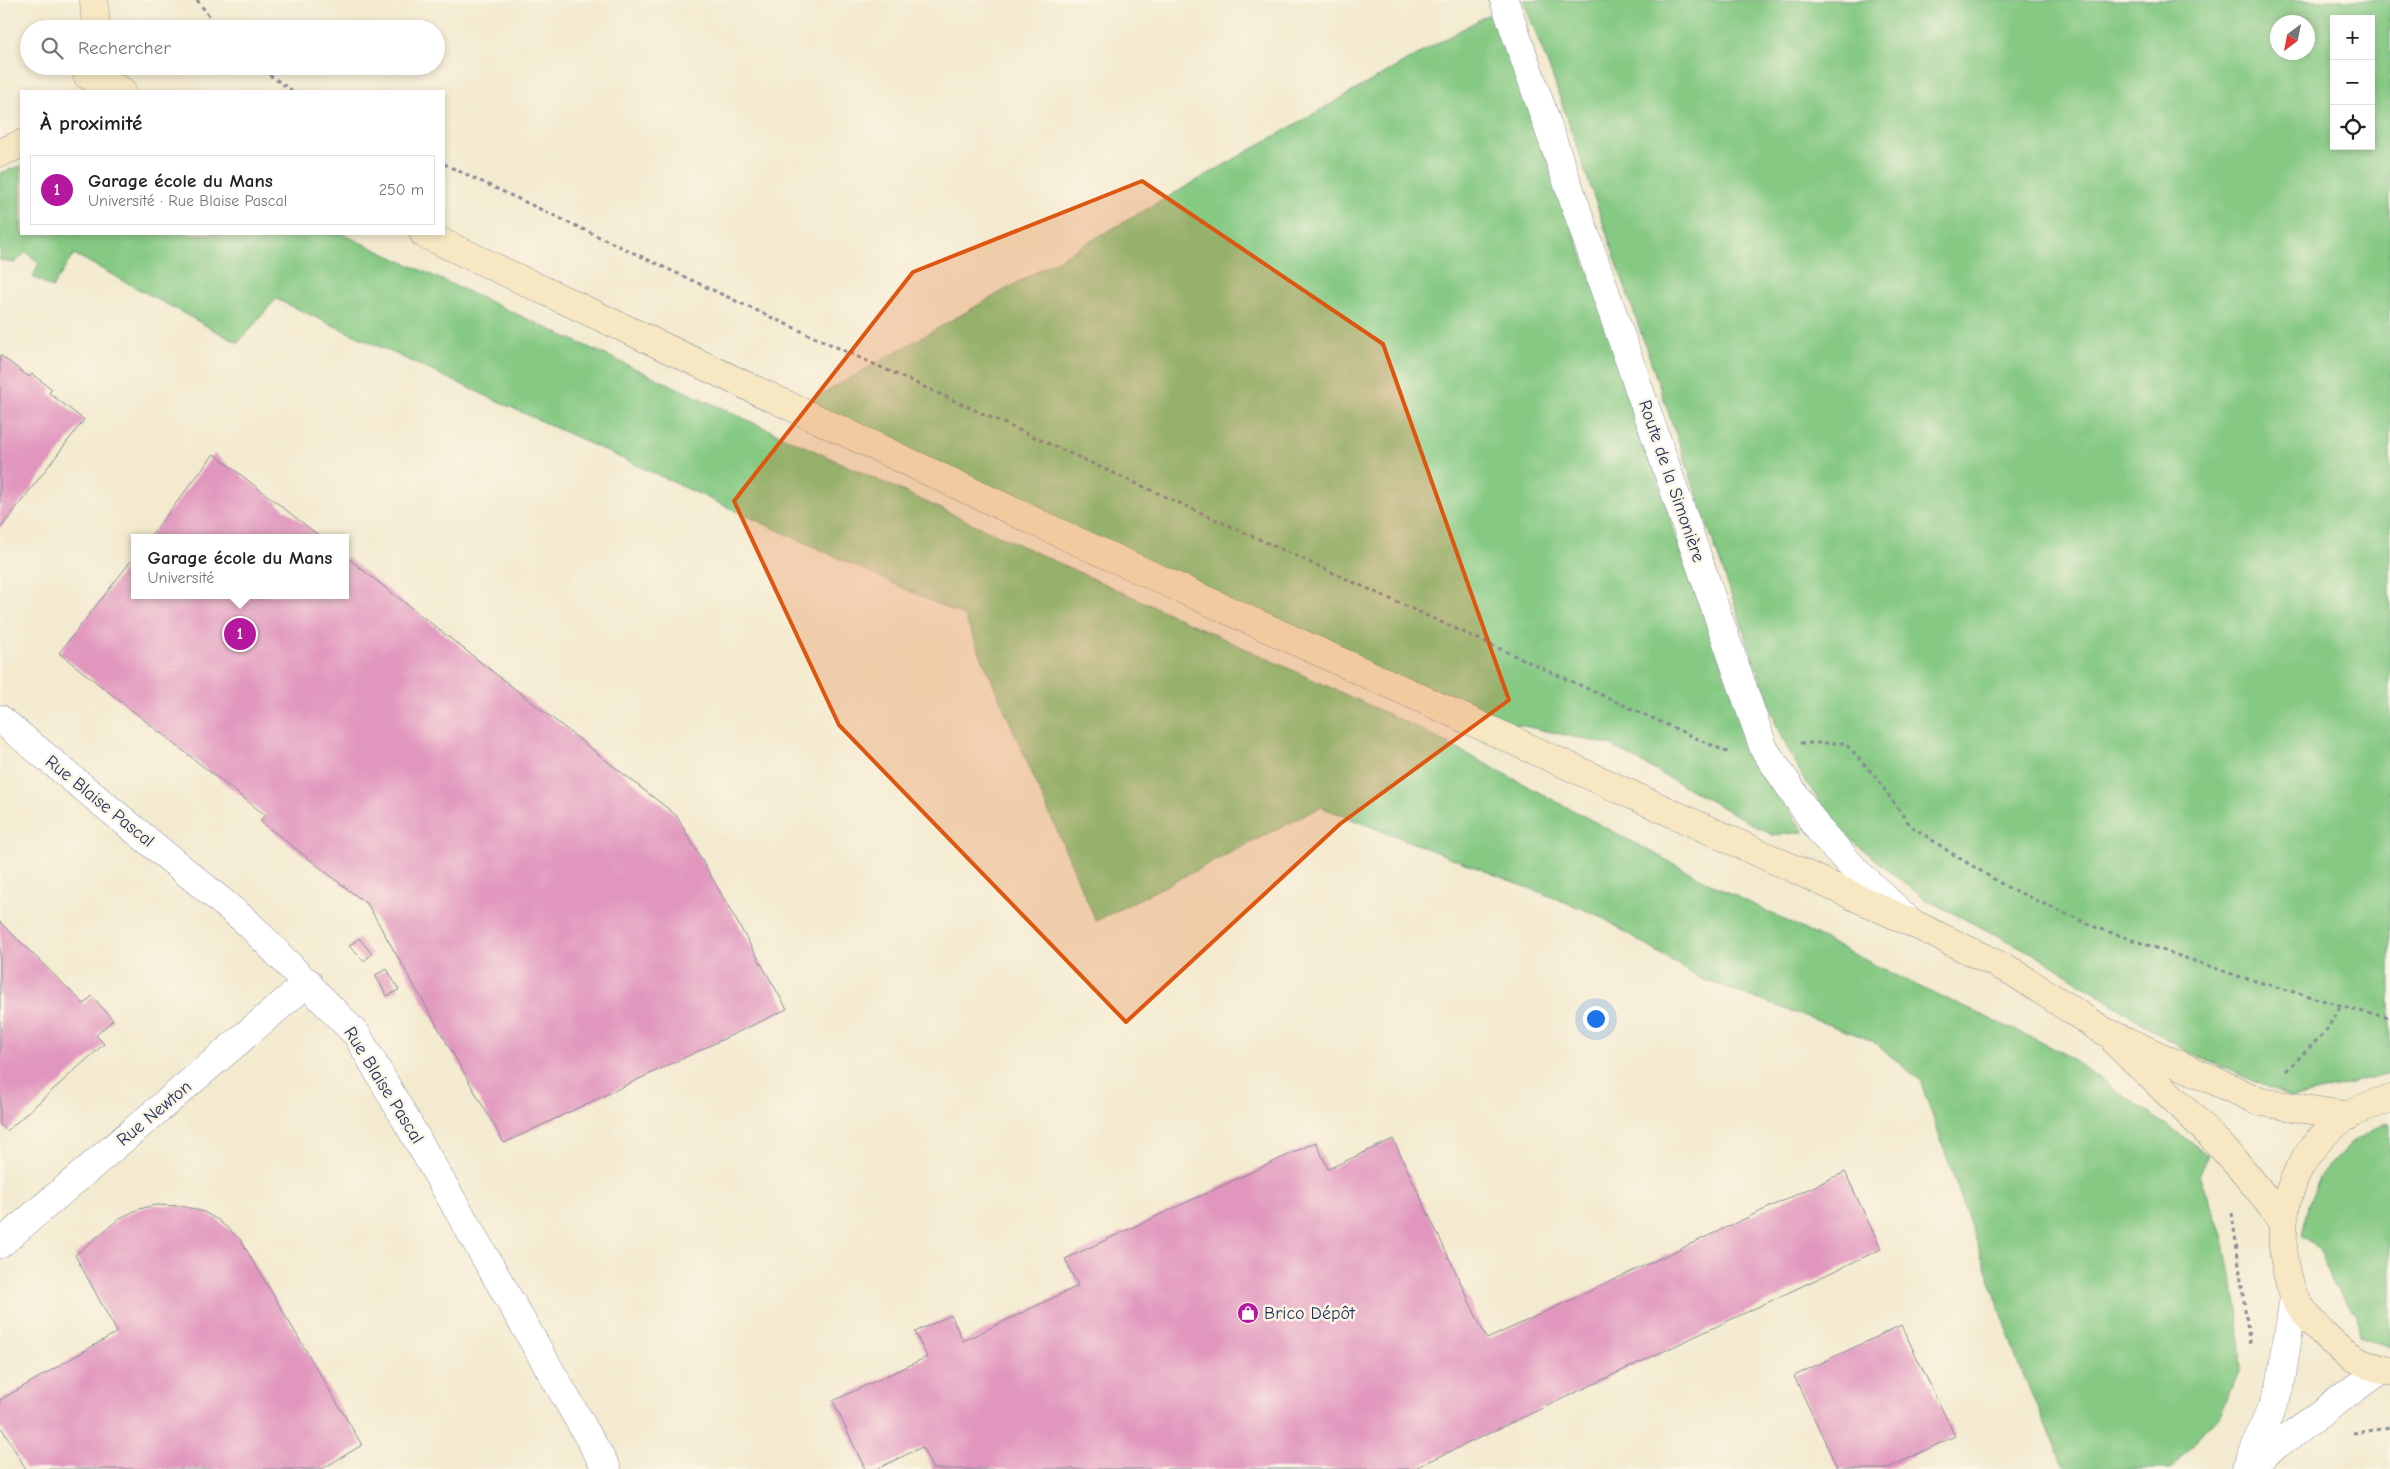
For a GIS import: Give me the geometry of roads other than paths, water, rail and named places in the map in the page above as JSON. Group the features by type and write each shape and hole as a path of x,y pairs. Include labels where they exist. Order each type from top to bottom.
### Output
{"main road":[{"path":"94,0 95,20"},
{"path":"84,77 119,90"},
{"path":"0,153 20,144"},
{"path":"426,235 1072,539 1910,922 2013,972 2102,1030 2261,1102 2348,1116"},
{"path":"2102,1030 2230,1154 2261,1190 2282,1222"},
{"path":"2385,1370 2356,1359 2333,1344 2310,1320 2294,1296 2286,1270 2282,1222 2290,1186 2304,1158 2324,1134 2348,1116 2376,1103 2390,1099"}],"street":[{"name":"Route de la Simonière","path":"1504,0 1764,749 1819,830 1857,872 1910,922"},
{"name":"Rue Blaise Pascal","path":"0,719 248,923 357,1034 607,1469"},
{"name":"Rue Newton","path":"0,1244 308,982"},
{"path":"2246,1468 2280,1388 2294,1296"},
{"path":"2246,1468 2385,1370"}],"place":[{"name":"Garage école du Mans","path":"240,634"},
{"name":"Brico Dépôt","path":"1248,1313"}]}
